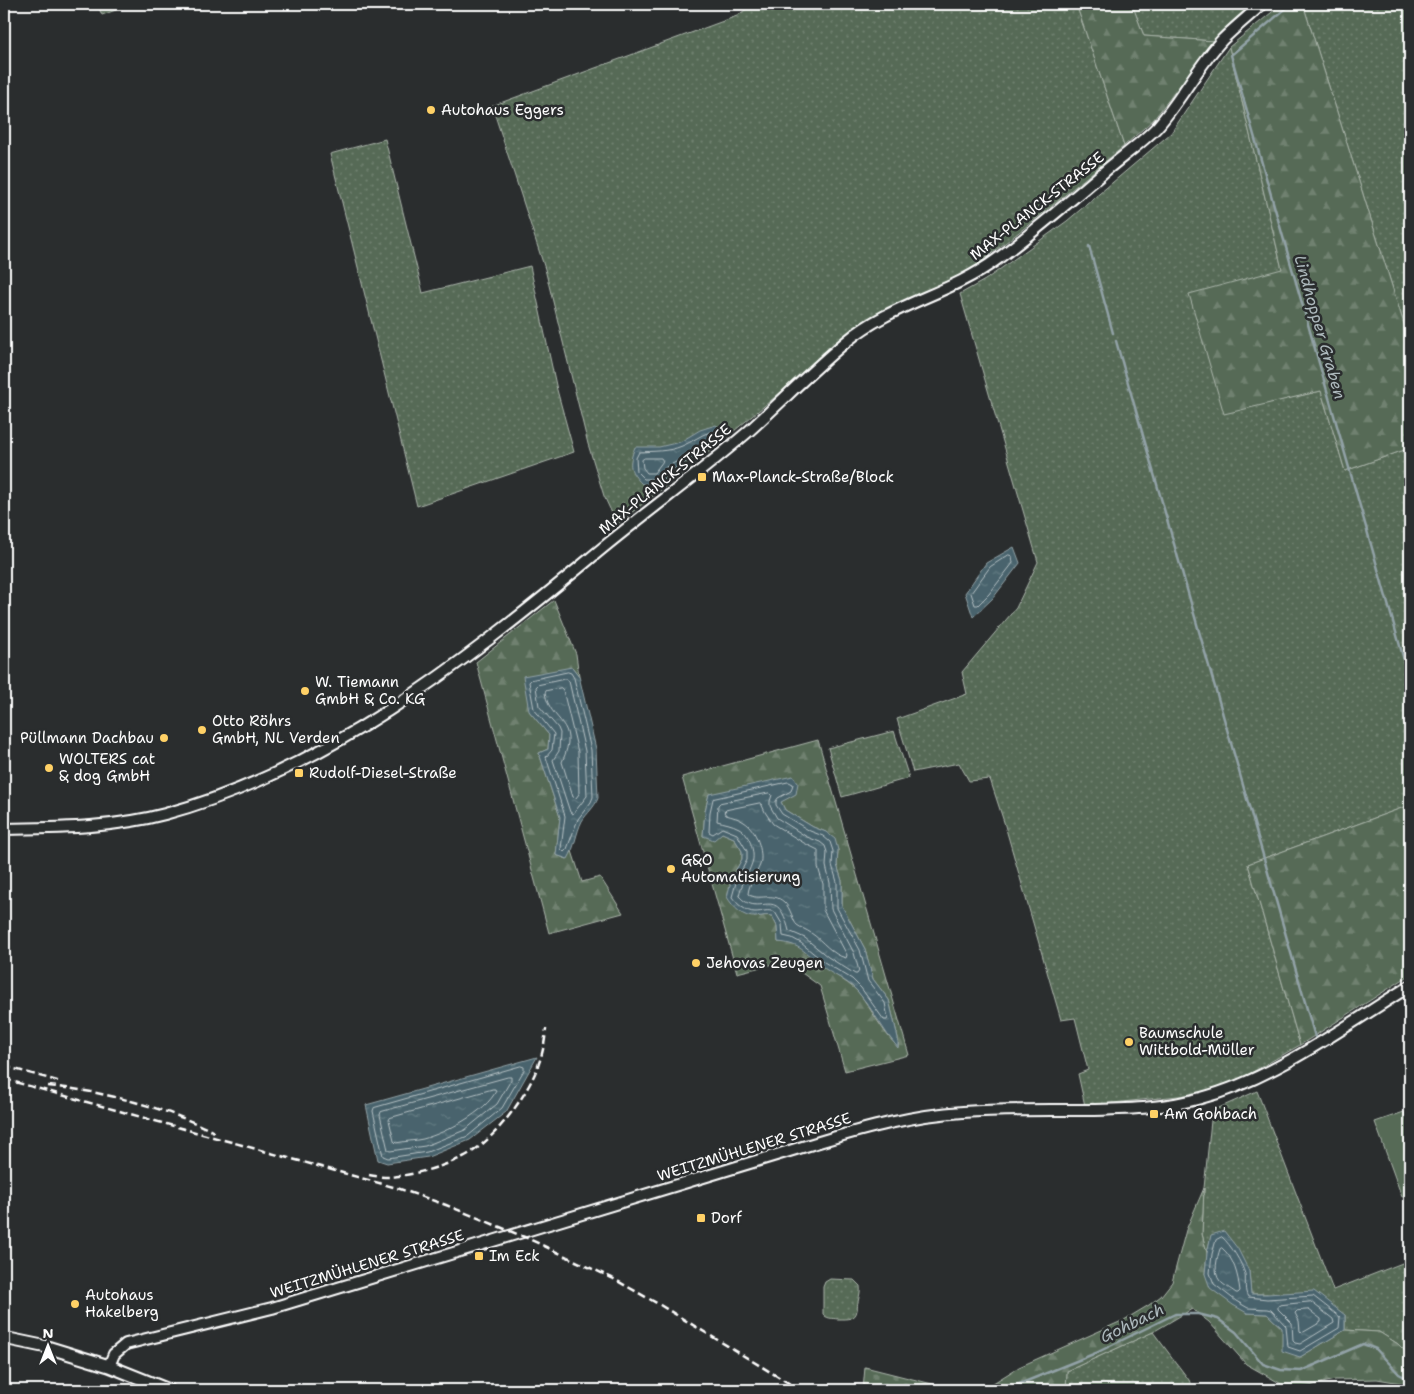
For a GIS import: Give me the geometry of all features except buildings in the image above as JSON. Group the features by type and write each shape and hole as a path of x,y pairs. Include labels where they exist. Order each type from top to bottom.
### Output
{"main road":[{"path":"4,1338 47,1347 109,1366 169,1390"}],"street":[{"name":"MAX-PLANCK-STRASSE","path":"4,829 115,823 163,814 219,797 325,748 394,708 485,644 698,472 749,430 850,338 883,316 972,276 996,260 1047,220 1156,128 1221,42 1262,4"},
{"name":"WEITZMÜHLENER STRASSE","path":"109,1366 114,1354 126,1344 272,1308 890,1122 929,1115 964,1112 1138,1109 1172,1105 1202,1098 1237,1086 1292,1059 1410,986"}],"green space":[{"path":"97,4 122,4 124,7 102,15"},
{"path":"753,4 1076,4 1124,146 1041,215 964,275 876,315 833,345 793,382 704,456 617,524 604,496 588,444 545,269 492,106 737,16"},
{"path":"1076,4 1132,4 1144,36 1214,41 1154,119 1124,146"},
{"path":"1132,4 1256,4 1214,41 1144,36"},
{"path":"1282,4 1303,4 1410,343 1410,448 1345,471 1321,391 1224,414 1189,294 1282,269 1229,47"},
{"path":"1303,4 1410,4 1410,343"},
{"path":"1229,47 1282,269 1224,413 1321,391 1345,471 1410,448 1410,805 1248,864 1300,1045 1235,1082 1206,1093 1085,1106 1078,1074 1088,1070 1075,1018 1061,1020 990,779 969,781 959,763 913,772 897,719 967,694 962,672 1016,608 1038,562 960,294 985,280 1067,221 1171,133"},
{"path":"385,139 423,293 530,266 557,390 574,452 417,506 330,154"},
{"path":"554,600 576,654 579,676 572,667 529,711 549,735 548,749 539,753 560,817 556,855 567,859 572,851 582,882 600,877 623,913 549,933 476,662"},
{"path":"894,731 909,778 842,797 828,748"},
{"path":"818,740 909,1055 845,1071 820,986 785,961 737,973 682,777","holes":["709,794 781,802 785,810 813,827 826,832 838,850 837,865 842,881 842,906 865,949 873,979 889,1000 898,1038 898,1047 887,1035 856,990 801,948 790,943 778,942 777,926 772,916 754,917 732,877 742,859 742,851 734,838 722,833 703,836 705,811"]},
{"path":"1410,805 1410,975 1300,1045 1248,864"},
{"path":"1257,1091 1333,1290 1410,1260 1410,1356 1398,1344 1379,1332 1345,1330 1345,1315 1267,1294 1251,1294 1249,1271 1211,1236 1207,1253 1202,1234 1204,1188 1212,1111"},
{"path":"1404,1112 1410,1129 1410,1194 1402,1197 1375,1122"},
{"path":"1204,1188 1202,1234 1207,1253 1205,1274 1247,1313 1267,1314 1282,1328 1300,1357 1345,1330 1379,1332 1398,1344 1410,1356 1410,1390 1401,1383 1377,1379 1335,1380 1292,1390 1246,1364 1209,1322 1192,1309 1153,1332 1067,1371 1066,1390 982,1390 1019,1367 1124,1320 1161,1296 1172,1282 1186,1230"},
{"path":"830,1279 854,1280 860,1286 855,1316 844,1319 826,1317 823,1314 823,1287 825,1282"},
{"path":"1153,1332 1189,1380 1193,1390 1066,1390 1067,1371"},
{"path":"865,1367 956,1390 863,1390"}],"water":[{"path":"716,425 723,430 713,443 687,462 670,471 660,484 642,484 634,475 631,459 635,447 659,447 680,442 700,430"},
{"path":"1014,547 1020,563 993,598 973,617 965,593 986,563"},
{"path":"572,667 579,676 596,749 598,798 582,821 568,859 556,855 560,817 539,753 548,749 549,735 529,711 523,676"},
{"path":"793,776 798,783 796,794 781,802 785,810 813,827 826,832 835,839 838,850 837,865 842,881 842,906 865,949 873,979 889,1000 898,1038 898,1048 854,988 825,969 802,949 778,942 777,926 772,916 751,917 735,908 727,897 732,877 742,859 742,851 734,838 722,833 714,840 703,836 705,811 709,794"},
{"path":"537,1057 506,1112 470,1140 428,1157 387,1163 378,1160 366,1105"},
{"path":"1224,1231 1238,1249 1249,1271 1251,1294 1314,1291 1345,1315 1345,1330 1300,1357 1282,1351 1282,1328 1267,1314 1247,1313 1210,1288 1205,1274 1211,1235"}],"waterway":[{"name":"Lindhopper Graben","path":"1291,4 1231,55 1410,681"},
{"path":"1089,246 1113,333"},
{"path":"1116,341 1315,1037"},
{"name":"Gohbach","path":"1013,1390 1017,1385 1096,1353 1175,1314 1198,1314 1218,1319 1236,1332 1263,1364 1281,1370 1301,1371 1363,1344 1376,1349 1399,1374 1410,1380"}],"railway":[{"path":"369,1175 386,1177 416,1173 455,1161 486,1141 498,1129 527,1089 540,1059 546,1029"},
{"path":"4,1066 61,1082"},
{"path":"4,1079 397,1188 446,1205 527,1238 612,1278 800,1390"},
{"path":"48,1086 69,1088 133,1102 175,1115 214,1132"}],"place":[{"name":"Autohaus Eggers","path":"431,110"},
{"name":"Max-Planck-Straße/Block","path":"702,477"},
{"name":"W. Tiemann GmbH & Co. KG","path":"305,691"},
{"name":"Otto Röhrs GmbH, NL Verden","path":"202,730"},
{"name":"Püllmann Dachbau","path":"164,738"},
{"name":"WOLTERS cat & dog GmbH","path":"49,768"},
{"name":"Rudolf-Diesel-Straße","path":"299,773"},
{"name":"G&O Automatisierung","path":"671,869"},
{"name":"Jehovas Zeugen","path":"696,963"},
{"name":"Baumschule Wittbold-Müller","path":"1129,1042"},
{"name":"Am Gohbach","path":"1154,1114"},
{"name":"Dorf","path":"701,1218"},
{"name":"Im Eck","path":"479,1256"},
{"name":"Autohaus Hakelberg","path":"75,1304"}]}
